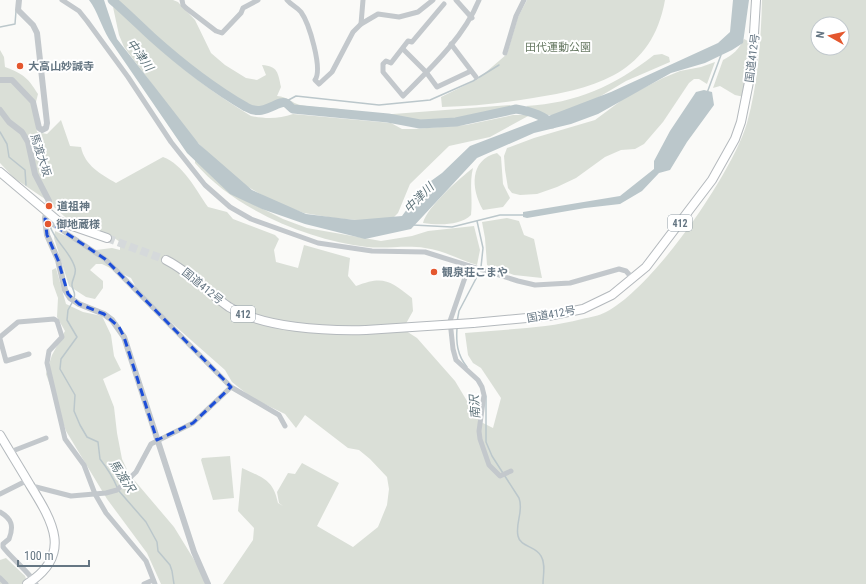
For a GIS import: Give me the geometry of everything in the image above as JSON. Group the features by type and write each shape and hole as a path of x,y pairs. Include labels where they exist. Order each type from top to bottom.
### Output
{"highway":[{"name":"国道412号","path":"166,260 185,271 228,306 244,315 270,323 336,330 366,330 529,319 572,312 607,298 633,279 646,267 707,186 735,139 741,122 752,67 756,0"},
{"path":"0,172 46,216 64,224 107,238"},
{"path":"0,435 50,517 56,541 54,555 49,564 31,583"}],"street":[{"name":"馬渡大坂","path":"0,80 12,80 25,93 33,102 39,128 42,130 46,128 48,123 37,32 33,25 18,10 19,0"},
{"path":"62,0 79,11 87,21 128,77 171,142 199,177 220,199 236,211 259,222 318,243 372,251 422,252 523,282 539,285 570,283 619,269 626,271 633,279"},
{"path":"182,0 183,5 186,8 216,31 222,33 241,13 243,8 258,0"},
{"path":"286,0 299,10 309,28 317,66 318,75 315,80 319,84 332,72 353,32 361,24 378,14 399,17 418,12 433,0"},
{"path":"361,24 363,0"},
{"path":"456,0 472,18"},
{"path":"444,4 412,42 408,41 391,63 386,62 383,64 383,72 403,96 451,44 472,18 479,0"},
{"path":"505,53 516,16 524,0"},
{"path":"451,44 476,77"},
{"path":"403,49 426,72 437,87 471,70"},
{"name":"馬渡大坂","path":"0,110 9,122 27,138 37,178 48,198 49,204 46,216 46,235 58,260 65,290 70,298 112,320 124,337 157,440"},
{"path":"46,216 105,259 230,387 279,415 285,426"},
{"path":"471,266 450,321 453,349 456,360 478,380 483,390 479,431 480,439 489,465 500,476 511,471"},
{"path":"29,354 4,361 0,338 18,322 47,320 57,321 62,337 50,351 47,367 64,434 84,465 95,494 106,513 146,561 154,582 144,584"},
{"path":"33,489 36,487 71,496 106,493 117,490 136,472 151,444 193,423 230,387"},
{"path":"10,452 46,438"},
{"path":"157,440 194,552 208,584"},
{"path":"0,494 28,480"},
{"path":"0,512 9,518 12,525 9,539 3,544 3,547 31,583"},
{"path":"0,578 6,584"}],"highlighted area":[{"path":"45,219 105,259 231,387 193,423 157,440 124,337 119,327 104,314 79,304 68,294 58,260 47,235"}],"green space":[{"path":"113,0 173,0 178,2 195,20 211,53 225,65 246,78 257,80 266,75 262,65 271,67 278,74 281,87 277,96 284,98 300,105 344,110 350,111 350,113 298,108 286,99 260,108 238,101 184,62"},
{"name":"田代運動公園","path":"527,0 665,0 658,25 648,45 634,60 618,73 579,89 557,94 488,104 442,107 441,97 478,79 507,54 518,17"},
{"path":"762,0 866,0 866,584 223,584 253,540 254,528 238,511 242,468 266,480 273,489 278,503 283,506 279,503 277,492 288,473 295,474 302,463 339,483 317,526 353,547 378,527 387,505 389,489 387,477 359,450 348,448 305,415 296,428 285,414 252,398 232,382 225,370 140,295 131,278 102,264 96,264 90,270 103,281 103,288 95,299 86,297 69,286 54,238 55,231 96,250 112,248 120,250 120,242 110,235 94,232 74,225 45,199 14,178 0,163 0,50 4,57 5,67 25,77 38,94 34,110 37,132 47,134 61,120 70,146 81,147 83,154 94,169 110,180 116,183 163,157 170,160 183,171 208,207 227,212 233,219 275,235 279,239 274,250 276,262 298,268 304,245 350,258 348,276 356,286 380,280 398,287 412,298 413,311 403,329 417,338 455,381 479,421 493,428 501,398 481,368 473,363 468,355 465,333 539,327 597,315 606,312 625,299 646,280 688,228 708,199 739,145 751,108 760,46"},
{"path":"113,7 190,74 214,92 251,116 272,118 293,114 391,123 402,129 414,129 466,125 513,115 530,115 490,137 449,146 410,184 398,213 392,219 366,221 304,213 274,202 236,180 191,136 124,47 119,35"},
{"path":"744,39 748,41 744,97 735,95 720,86 713,88 723,60 730,56 740,46"},
{"path":"662,54 669,57 670,62 626,81 589,103 557,115 541,115 526,106 562,101 594,91 624,76 654,55"},
{"path":"715,62 707,84 699,79 694,79 689,83 663,122 644,144 635,149 621,150 605,157 576,178 537,194 520,195 512,193 508,188 504,156 507,148 534,138 595,120 626,97 663,78 680,71 701,67"},
{"path":"510,105 512,108 463,119 430,121 380,115"},
{"path":"497,153 501,157 503,184 510,198 503,207 483,210 476,193 475,176 481,162"},
{"path":"195,159 243,199 283,219 307,228 381,241 412,236 428,231 474,226 480,250 477,265 432,249 418,247 367,247 344,243 297,229 274,220 230,195 211,180 195,163"},
{"path":"473,168 471,179 471,215 466,219 455,223 423,223 426,216 437,201"},
{"path":"507,218 519,221 524,235 534,239 542,278 514,275 487,265 482,222"},
{"path":"56,268 66,304 83,312 102,316 111,335 114,356 121,370 103,379 114,407 122,459 129,474 174,527 201,571 205,584 161,584 147,553 107,499 66,431 46,374 52,355 65,331 57,317 58,298 53,284 52,270"},
{"path":"230,456 234,498 213,500 201,460 202,458"},
{"path":"6,558 25,576 28,584 0,584 0,560"}],"water":[{"name":"中津川","path":"89,0 104,0 117,39 199,144 252,190 306,214 355,220 402,216 424,186 442,173 470,146 611,92 718,43 730,32 733,0 749,0 743,43 732,50 705,63 671,73 598,114 571,124 534,133 477,158 411,229 365,239 305,224 262,209 230,194 187,153 109,39 95,9"},
{"path":"704,90 712,92 714,105 687,142 670,170 659,173 642,191 620,204 585,208 527,218 523,217 523,212 620,196 654,169 654,161 670,131 696,92"}],"waterway":[{"path":"112,0 186,66 221,92 253,110 264,110 283,102 293,109 388,118 420,124 456,122 516,109 536,114 552,124"},
{"name":"馬渡沢","path":"0,27 15,24 16,11"},
{"path":"707,93 721,55"},
{"path":"283,103 296,96 379,105 430,100 473,81 499,65"},
{"name":"馬渡沢","path":"0,132 7,144 9,157 25,170 26,185"},
{"path":"413,225 452,227 500,215 523,215"},
{"name":"南沢","path":"477,221 483,248 481,267"},
{"name":"馬渡沢","path":"50,226 55,237 73,262 75,268 72,284 72,288 75,293 74,298"},
{"name":"南沢","path":"457,322 459,311 480,271"},
{"name":"馬渡沢","path":"73,301 68,310 67,320 77,337 61,359 60,369 75,395 74,411 80,425 87,437 98,442 100,459 110,473 117,487"},
{"name":"南沢","path":"457,328 458,348 461,358 467,367"},
{"name":"南沢","path":"486,396 486,442 492,456 519,498 521,508 517,531 519,540 525,545 536,550 543,559 543,584"},
{"name":"馬渡沢","path":"119,491 146,522 157,542 158,551 170,565 174,584"}],"tunnel":[{"path":"107,238 166,260"}],"place":[{"name":"大高山妙誠寺","path":"20,66"},
{"name":"道祖神","path":"49,206"},
{"name":"御地蔵様","path":"48,224"},
{"name":"観泉荘こまや","path":"434,272"}]}
